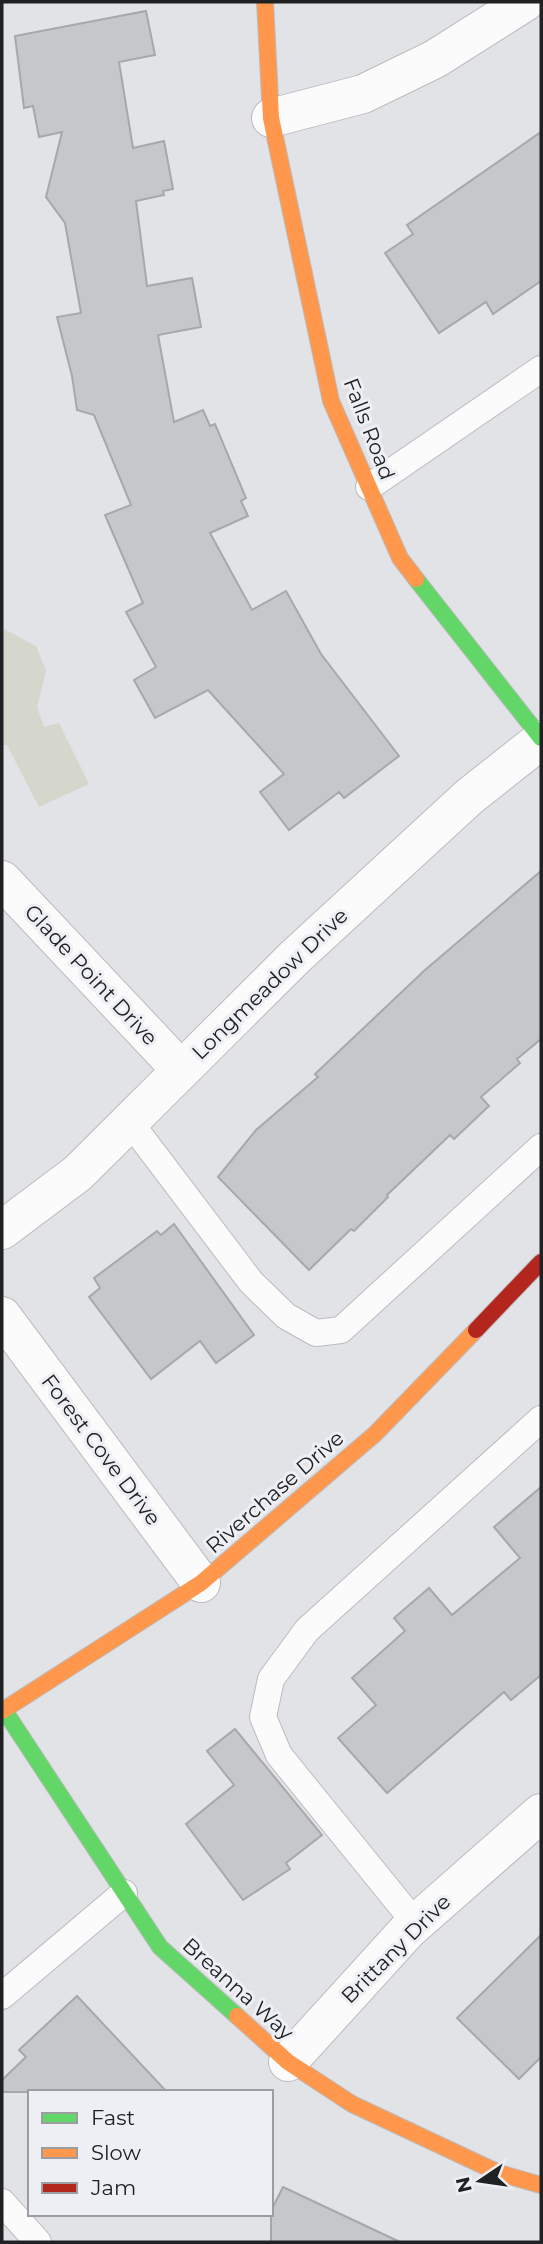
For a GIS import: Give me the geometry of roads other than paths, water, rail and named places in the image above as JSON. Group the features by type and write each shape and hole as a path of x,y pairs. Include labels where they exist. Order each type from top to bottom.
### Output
{"street":[{"name":"Falls Road","path":"265,2 271,118 331,401 400,558 541,739"},
{"path":"271,118 363,93 435,59 525,2"},
{"name":"Longmeadow Drive","path":"2,1230 78,1173 295,957 449,815 541,739"},
{"name":"Glade Point Drive","path":"2,880 181,1070"},
{"name":"Riverchase Drive","path":"3,1711 201,1583 374,1434 541,1262"},
{"name":"Forest Cove Drive","path":"2,1316 201,1583"},
{"name":"Breanna Way","path":"3,1711 160,1947 288,2063 352,2104 499,2173 541,2185"},
{"name":"Brittany Drive","path":"288,2063 416,1924 541,1813"}],"lane":[{"path":"369,487 541,369"},
{"path":"129,1121 251,1282 286,1316 316,1333 341,1330 541,1147"},
{"path":"416,1924 279,1755 263,1717 271,1679 307,1630 541,1419"},
{"path":"2,1996 124,1893"},
{"path":"2,2202 38,2242"}]}
